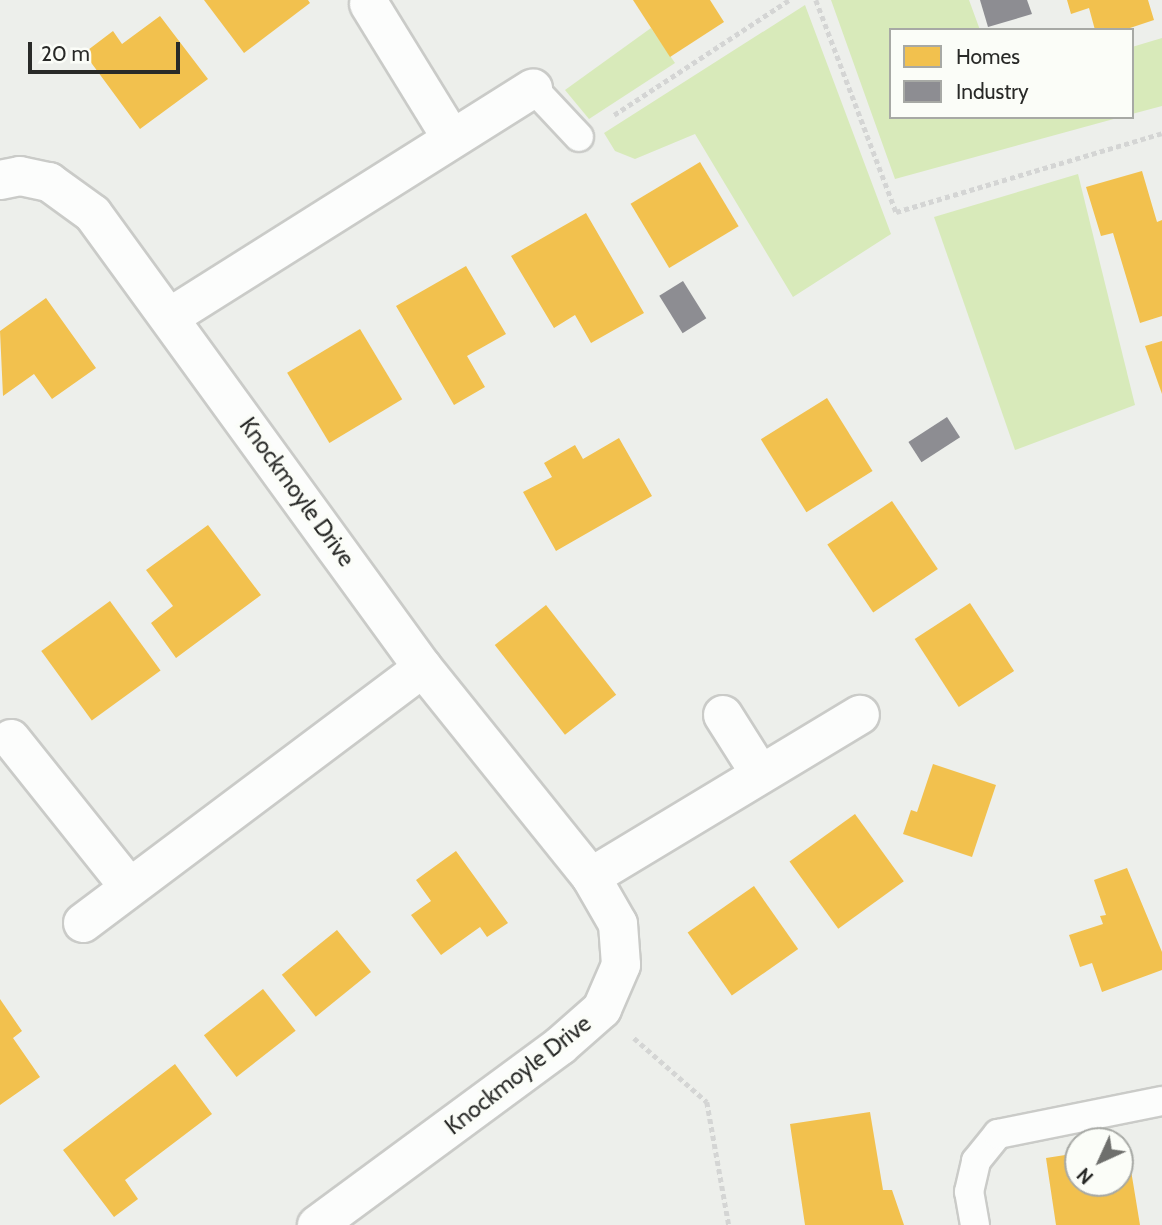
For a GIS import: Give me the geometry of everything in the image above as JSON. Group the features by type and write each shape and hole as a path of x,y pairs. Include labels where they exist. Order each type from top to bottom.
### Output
{"street":[{"path":"372,2 452,139"},
{"path":"170,317 533,88"},
{"name":"Knockmoyle Drive","path":"0,180 20,176 49,182 82,202 170,317 424,668 591,877 612,912 622,944 619,975 602,1009 560,1046 317,1225"},
{"path":"83,923 424,668"},
{"path":"723,715 758,772"},
{"path":"591,877 758,772 860,715"},
{"path":"11,739 129,887"}],"lane":[{"path":"533,88 579,137"},
{"path":"975,1225 969,1192 976,1161 998,1134 1162,1101"}],"path":[{"path":"579,137 789,0"},
{"path":"816,0 896,212 1162,133"},
{"path":"602,1009 707,1102 729,1225"}],"green space":[{"path":"831,0 969,0 979,28 889,28 889,119 1114,119 895,179"},
{"path":"805,5 891,234 793,297 695,134 635,159 615,151 604,133"},
{"path":"651,28 675,63 589,119 565,90"},
{"path":"1162,38 1162,106 1134,113 1134,46"},
{"path":"1078,174 1135,405 1015,450 934,217"}],"building: Homes":[{"path":"204,0 308,0 310,3 244,53"},
{"path":"633,0 710,0 724,22 670,57"},
{"path":"1067,0 1148,0 1154,20 1130,28 1094,28 1089,8 1071,14"},
{"path":"160,16 208,79 140,129 84,53 113,31 122,44"},
{"path":"700,162 739,226 669,268 631,204"},
{"path":"1142,171 1157,222 1162,220 1162,316 1140,323 1113,233 1101,236 1086,187"},
{"path":"586,213 644,313 591,343 575,315 554,328 511,256"},
{"path":"466,266 506,334 467,356 485,387 454,405 396,306"},
{"path":"46,298 96,368 52,399 34,374 3,396 0,331"},
{"path":"360,329 402,399 329,443 287,373"},
{"path":"1162,341 1162,394 1145,346"},
{"path":"827,398 873,471 806,512 761,439"},
{"path":"619,438 652,496 556,551 523,492 552,477 544,463 575,445 583,459"},
{"path":"892,501 938,569 873,613 827,545"},
{"path":"208,525 261,595 176,658 151,623 173,606 146,570"},
{"path":"110,601 161,671 92,721 41,651"},
{"path":"970,603 1014,671 959,707 915,639"},
{"path":"546,605 616,695 565,735 495,645"},
{"path":"933,764 996,785 972,857 903,834 911,810 917,812"},
{"path":"855,814 904,881 838,929 789,862"},
{"path":"456,851 508,923 487,937 480,927 441,955 411,915 431,901 416,880"},
{"path":"1127,868 1162,952 1162,970 1102,992 1092,963 1080,967 1069,935 1103,924 1100,916 1106,915 1094,880"},
{"path":"754,886 798,949 732,996 688,932"},
{"path":"337,930 371,972 316,1017 282,975"},
{"path":"263,989 296,1031 237,1077 204,1035"},
{"path":"0,999 22,1031 13,1038 40,1077 0,1105"},
{"path":"175,1064 212,1114 125,1180 138,1199 114,1217 63,1150"},
{"path":"870,1112 883,1190 892,1190 904,1225 805,1225 790,1124"},
{"path":"1064,1155 1064,1197 1134,1197 1134,1189 1140,1225 1056,1225 1046,1158"}],"building: Industry":[{"path":"980,0 1027,0 1032,14 988,27"},
{"path":"683,281 706,318 683,333 659,296"},
{"path":"947,417 960,437 921,462 908,442"}]}
